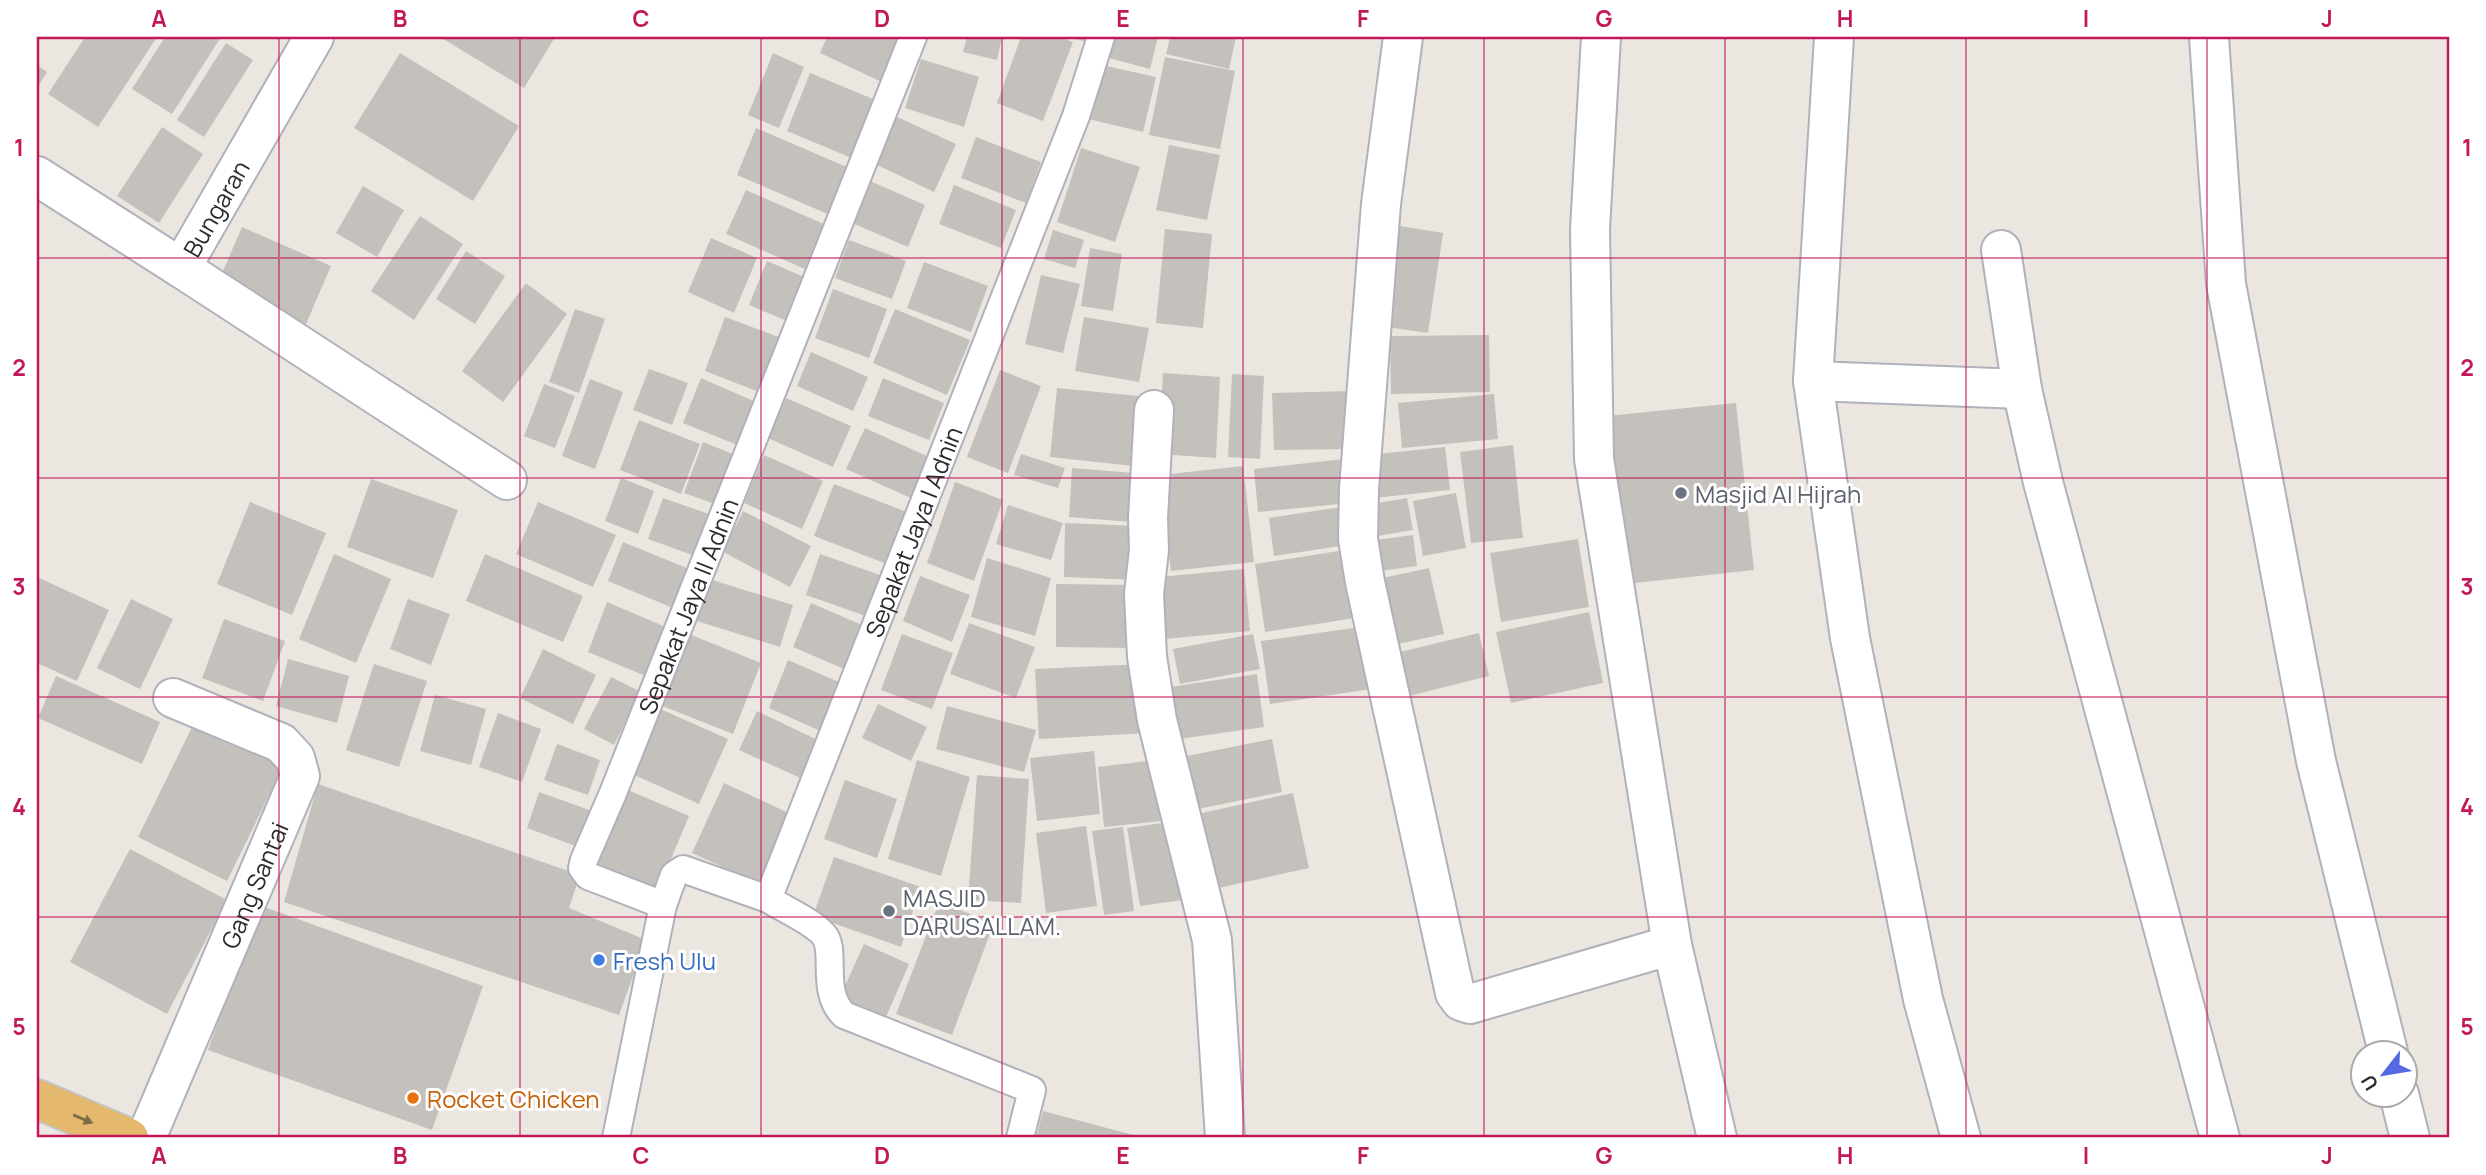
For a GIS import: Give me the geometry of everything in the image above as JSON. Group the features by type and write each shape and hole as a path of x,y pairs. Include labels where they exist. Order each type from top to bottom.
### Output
{"highway":[{"path":"37,1099 129,1138"}],"street":[{"name":"Bungaran","path":"37,176 181,268 314,37"},
{"path":"1403,37 1381,204 1359,489 1358,539 1365,582 1455,993 1461,1001 1470,1004 1672,945"},
{"path":"1601,37 1590,229 1594,459 1672,945 1717,1138"},
{"path":"1834,37 1813,380 1850,638 1923,999 1961,1138"},
{"path":"2209,37 2226,284 2316,761 2385,1038"},
{"path":"2001,250 2022,389 2046,496 2220,1138"},
{"path":"181,268 507,480"},
{"path":"1813,380 2022,389"},
{"path":"1154,410 1149,550 1144,594 1147,657 1157,720 1212,940 1225,1138"},
{"name":"Gang Santai","path":"146,1138 300,776 295,758 281,743 173,698"},
{"path":"2402,1108 2410,1138"}],"lane":[{"name":"Sepakat Jaya II Adnin","path":"663,905 588,876 582,869 583,860 613,793 914,37"},
{"name":"Sepakat Jaya I Adnin","path":"768,899 1076,116 1101,37"},
{"path":"616,1138 663,905 674,875 683,869 768,899 823,933 828,945 831,995 835,1007 844,1015 1032,1090 1020,1138"}],"building":[{"path":"85,37 157,37 98,127 48,94"},
{"path":"165,37 221,37 172,114 132,89"},
{"path":"440,37 555,37 524,88"},
{"path":"827,37 892,37 903,42 884,83 820,53"},
{"path":"967,37 1002,37 997,60 963,52"},
{"path":"1021,37 1059,37 1073,42 1043,121 997,103"},
{"path":"1071,37 1087,37 1086,42"},
{"path":"1110,37 1158,37 1150,69 1105,57"},
{"path":"1170,37 1236,37 1229,69 1166,54"},
{"path":"226,43 253,60 204,137 177,120"},
{"path":"400,53 519,126 473,201 354,128"},
{"path":"773,53 804,67 779,128 748,115"},
{"path":"1165,57 1235,71 1220,149 1149,135"},
{"path":"921,59 979,77 964,127 905,108"},
{"path":"1097,64 1156,77 1143,132 1084,118"},
{"path":"37,65 47,72 37,88"},
{"path":"810,73 878,101 854,159 787,131"},
{"path":"893,115 956,144 934,192 871,162"},
{"path":"162,127 203,154 159,223 117,196"},
{"path":"756,128 849,168 830,215 737,175"},
{"path":"976,137 1041,162 1026,203 961,178"},
{"path":"1169,145 1220,155 1207,220 1156,210"},
{"path":"1081,148 1140,167 1115,242 1057,222"},
{"path":"870,181 925,205 908,247 852,223"},
{"path":"954,185 1016,210 1001,248 939,224"},
{"path":"363,186 404,210 377,257 336,233"},
{"path":"746,190 826,225 807,270 726,234"},
{"path":"420,216 463,244 414,320 371,291"},
{"path":"1394,225 1443,233 1428,333 1380,326"},
{"path":"242,227 331,266 306,324 217,285"},
{"path":"1165,229 1212,234 1203,328 1156,323"},
{"path":"1053,230 1084,240 1075,268 1044,259"},
{"path":"711,238 757,258 734,313 688,292"},
{"path":"849,240 906,261 892,299 835,278"},
{"path":"1090,248 1122,254 1113,311 1081,306"},
{"path":"466,251 505,276 475,324 436,299"},
{"path":"767,261 811,280 792,323 749,305"},
{"path":"924,262 988,286 971,332 907,308"},
{"path":"1041,275 1080,284 1063,353 1025,344"},
{"path":"526,283 567,314 503,402 462,371"},
{"path":"833,289 887,309 869,358 815,338"},
{"path":"575,309 605,319 579,393 549,382"},
{"path":"895,309 970,340 947,395 873,363"},
{"path":"725,317 779,337 759,392 705,371"},
{"path":"1084,317 1149,328 1139,382 1075,371"},
{"path":"1489,335 1490,392 1391,394 1390,336"},
{"path":"811,352 868,377 853,411 797,386"},
{"path":"649,369 688,383 672,425 633,410"},
{"path":"1000,370 1041,386 1008,473 967,457"},
{"path":"1163,373 1220,377 1216,458 1158,454"},
{"path":"1232,374 1264,376 1260,459 1228,457"},
{"path":"701,378 758,403 740,446 683,423"},
{"path":"883,378 944,403 929,440 868,416"},
{"path":"590,379 623,392 595,469 562,456"},
{"path":"544,384 575,396 555,448 524,436"},
{"path":"1057,388 1149,397 1143,467 1050,457"},
{"path":"1352,391 1354,449 1274,450 1272,393"},
{"path":"1494,394 1498,439 1402,448 1398,403"},
{"path":"786,398 851,426 833,467 768,438"},
{"name":"Masjid Al Hijrah","path":"1736,403 1754,570 1626,584 1607,416"},
{"path":"639,420 700,444 681,494 620,470"},
{"path":"865,428 929,457 911,498 846,469"},
{"path":"703,442 733,454 715,504 684,493"},
{"path":"1513,445 1523,538 1471,543 1460,452"},
{"path":"1445,447 1450,490 1373,498 1368,455"},
{"path":"1021,454 1065,468 1058,488 1014,475"},
{"path":"764,455 823,481 802,529 744,503"},
{"path":"1344,459 1350,503 1258,512 1254,469"},
{"path":"1243,466 1254,562 1171,571 1160,475"},
{"path":"1072,468 1147,474 1144,523 1069,517"},
{"path":"621,478 654,491 638,534 605,521"},
{"path":"371,479 458,510 433,578 347,547"},
{"path":"955,482 1003,500 974,581 927,563"},
{"path":"834,484 912,514 892,566 814,536"},
{"path":"1456,493 1466,548 1423,556 1413,501"},
{"path":"663,498 709,514 695,556 648,539"},
{"path":"1407,498 1413,530 1366,538 1360,506"},
{"path":"250,502 326,533 292,615 217,584"},
{"path":"538,502 616,535 593,587 516,554"},
{"path":"1008,505 1063,523 1051,560 996,544"},
{"path":"1341,507 1347,545 1274,556 1269,518"},
{"path":"743,511 811,546 790,587 723,552"},
{"path":"1065,523 1139,526 1137,580 1064,577"},
{"path":"1413,535 1417,566 1365,573 1361,542"},
{"path":"1578,539 1589,607 1501,622 1490,553"},
{"path":"623,542 689,569 673,608 608,581"},
{"path":"1345,550 1355,618 1265,632 1255,564"},
{"path":"334,554 391,579 356,663 299,639"},
{"path":"485,554 583,596 563,642 466,601"},
{"path":"820,554 880,575 866,616 806,595"},
{"path":"987,558 1051,578 1035,636 971,617"},
{"path":"1429,568 1444,634 1384,647 1369,581"},
{"path":"1244,569 1250,631 1154,640 1148,578"},
{"path":"920,576 970,595 952,642 903,621"},
{"path":"37,577 109,610 77,681 37,663"},
{"path":"709,579 793,605 780,647 697,621"},
{"path":"1056,584 1133,585 1133,648 1056,647"},
{"path":"131,599 173,619 140,689 97,668"},
{"path":"408,599 450,614 431,665 390,649"},
{"path":"607,602 668,628 648,677 588,652"},
{"path":"811,603 869,628 851,672 793,647"},
{"path":"1589,612 1603,683 1511,703 1496,632"},
{"path":"224,619 285,641 263,701 202,678"},
{"path":"969,623 1035,647 1016,698 950,674"},
{"path":"1368,626 1378,688 1270,704 1261,641"},
{"path":"1479,633 1489,676 1397,699 1387,655"},
{"path":"689,634 761,663 733,734 660,705"},
{"path":"902,634 953,653 932,709 881,690"},
{"path":"1253,634 1260,669 1180,684 1173,649"},
{"path":"543,649 596,675 573,724 520,698"},
{"path":"288,659 349,676 337,723 276,706"},
{"path":"788,660 848,686 827,734 769,708"},
{"path":"374,664 427,681 399,767 346,750"},
{"path":"1144,664 1147,733 1039,739 1035,669"},
{"path":"1257,674 1264,727 1179,739 1170,687"},
{"path":"56,676 160,722 142,764 38,718"},
{"path":"611,677 641,692 614,745 584,729"},
{"path":"435,695 486,709 471,765 420,751"},
{"path":"878,704 927,727 911,761 862,738"},
{"path":"947,706 1036,730 1024,772 936,749"},
{"path":"658,708 728,739 699,804 630,773"},
{"path":"757,711 824,743 807,781 739,750"},
{"path":"498,713 541,729 522,782 479,767"},
{"path":"196,719 285,763 227,881 138,837"},
{"path":"1272,739 1282,792 1193,810 1182,757"},
{"path":"557,744 600,760 588,795 544,780"},
{"path":"1094,751 1100,814 1037,821 1030,758"},
{"path":"917,760 970,777 941,876 888,859"},
{"path":"1155,760 1162,821 1104,827 1098,767"},
{"path":"977,775 1029,779 1021,903 968,900"},
{"path":"845,780 897,799 877,858 824,839"},
{"path":"724,783 793,815 762,885 692,853"},
{"path":"318,784 580,875 569,908 646,940 619,1015 284,902"},
{"path":"628,790 689,816 657,892 597,866"},
{"path":"539,792 595,812 581,848 527,828"},
{"path":"1293,793 1309,868 1209,890 1193,815"},
{"path":"1177,821 1190,899 1140,906 1127,828"},
{"path":"1086,826 1097,906 1046,913 1036,833"},
{"path":"1123,827 1134,911 1104,915 1092,831"},
{"path":"130,849 227,900 167,1014 70,962"},
{"path":"834,857 921,887 901,947 813,916"},
{"path":"939,902 994,923 952,1035 896,1014"},
{"path":"259,905 483,986 432,1130 208,1050"},
{"path":"864,944 909,964 886,1017 840,997"},
{"path":"1043,1111 1141,1137 1141,1138 1036,1138"}],"place":[{"name":"Masjid Al Hijrah","path":"1681,493"},
{"name":"MASJID DARUSALLAM.","path":"889,911"},
{"name":"Fresh Ulu","path":"599,960"},
{"name":"Rocket Chicken","path":"413,1098"}]}
